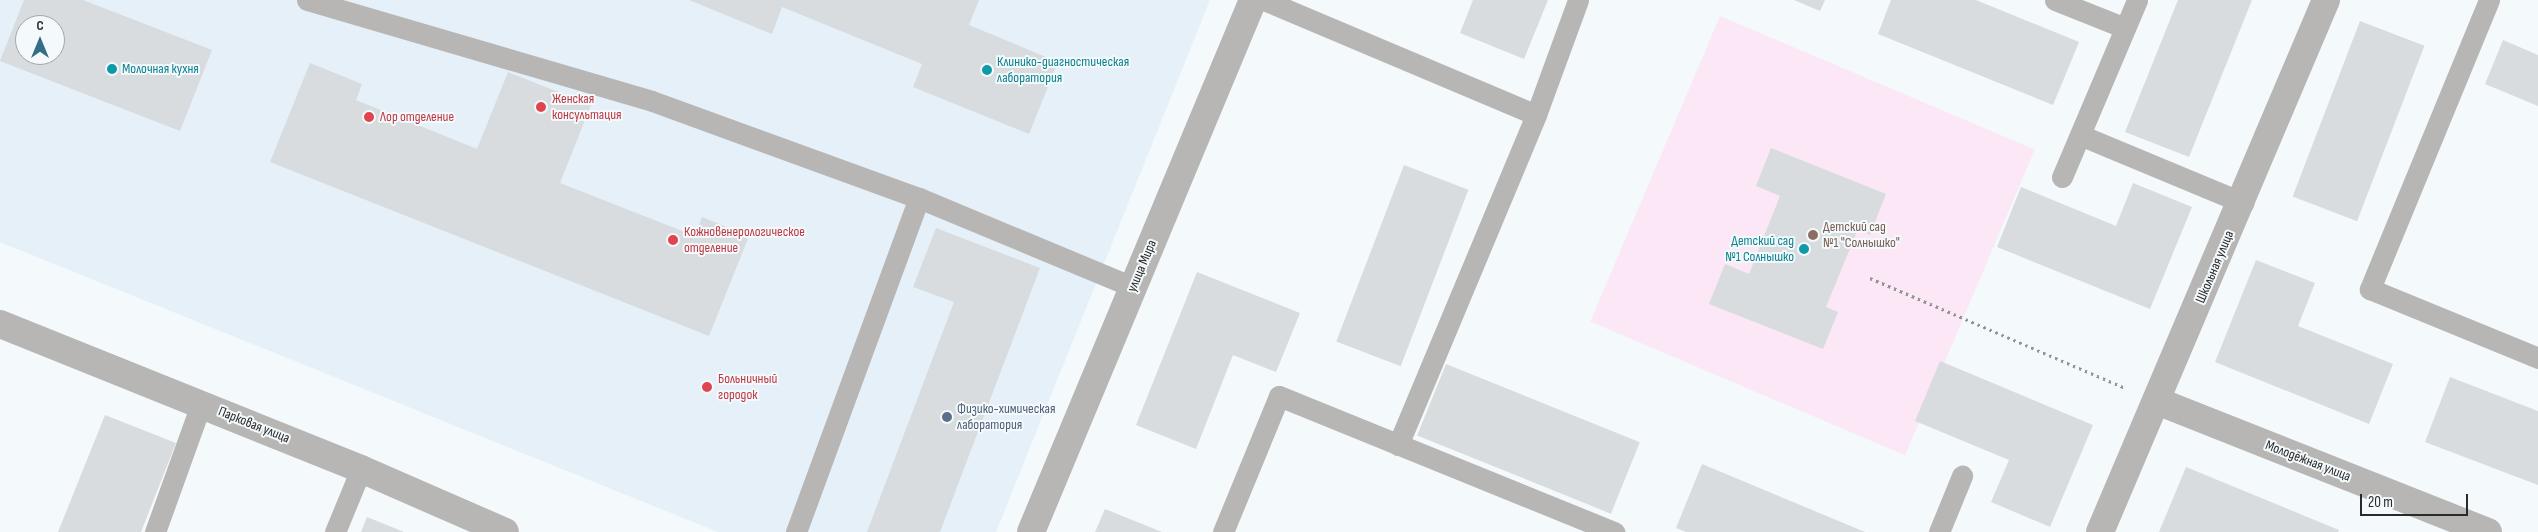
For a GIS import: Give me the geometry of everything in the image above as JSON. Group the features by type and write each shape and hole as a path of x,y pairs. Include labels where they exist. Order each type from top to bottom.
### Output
{"street":[{"name":"улица Мира","path":"1031,532 1253,0"},
{"name":"Школьная улица","path":"2100,532 2243,203 2326,0"},
{"name":"Парковая улица","path":"0,324 361,469 505,532"},
{"name":"Молодёжная улица","path":"2157,401 2488,532"}],"lane":[{"path":"307,0 652,101 919,198 1133,288"},
{"path":"1264,0 1536,115"},
{"path":"1398,445 1536,115 1578,0"},
{"path":"2055,0 2125,28"},
{"path":"2062,177 2137,0"},
{"path":"2489,0 2370,289 2538,358"},
{"path":"2080,135 2243,203"},
{"path":"796,532 919,198"},
{"path":"1223,532 1279,396 1614,532"},
{"path":"155,532 200,404"},
{"path":"335,532 361,469"},
{"path":"1944,530 1962,476"}],"path":[{"path":"1870,278 2157,401"}],"shaded area":[{"name":"Больничный городок","path":"0,0 1210,0 996,532 718,532 0,242"},
{"name":"Детский сад №1 \"Солнышко\"","path":"1720,16 2035,150 1905,455 1590,322"}],"building":[{"name":"Молочная кухня","path":"24,0 83,0 212,50 180,131 0,61 15,23 15,65 65,65 65,15 18,15"},
{"name":"Клинико-диагностическая лаборатория","path":"689,0 979,0 969,25 1058,62 1029,134 913,87 922,64 782,7 772,34"},
{"path":"1473,0 1548,0 1524,59 1460,33"},
{"path":"1794,0 1825,0 1820,11"},
{"path":"1891,0 1976,0 2079,42 2053,105 1878,34"},
{"path":"2178,0 2252,0 2189,157 2125,132"},
{"path":"2360,21 2424,46 2357,221 2293,197"},
{"path":"2503,40 2538,55 2538,106 2485,84"},
{"path":"310,63 362,84 356,100 477,149 508,72 591,105 560,183 695,236 702,217 749,236 709,336 270,162"},
{"name":"Детский сад №1 Солнышко","path":"1771,148 1886,194 1870,235 1858,229 1826,307 1838,312 1823,349 1709,304 1725,264 1749,274 1780,196 1756,186"},
{"path":"1404,165 1468,190 1401,366 1336,341"},
{"path":"2133,183 2192,207 2150,309 1997,247 2021,187 2116,226"},
{"name":"Физико-химическая лаборатория","path":"936,228 1040,268 940,532 867,532 954,302 913,287"},
{"path":"2256,260 2315,283 2298,326 2393,364 2369,424 2215,362"},
{"path":"1197,272 1300,313 1276,372 1233,355 1196,449 1136,425"},
{"path":"1940,361 2093,425 2050,527 1991,502 2009,460 1915,421"},
{"path":"1446,364 1640,442 1611,514 1417,435"},
{"path":"2450,377 2538,411 2538,485 2425,442"},
{"path":"105,415 176,443 141,532 58,532"},
{"path":"1702,464 1865,532 1686,532 1676,528"},
{"path":"2186,467 2339,530 2338,532 2159,532"},
{"path":"1105,509 1162,532 1095,532"},
{"path":"367,517 404,532 361,532"}],"place":[{"name":"Молочная кухня","path":"112,69"},
{"name":"Клинико-диагностическая лаборатория","path":"987,70"},
{"name":"Женская консультация","path":"541,107"},
{"name":"Лор отделение","path":"369,117"},
{"name":"Детский сад №1 \"Солнышко\"","path":"1813,235"},
{"name":"Кожновенерологическое отделение","path":"673,240"},
{"name":"Детский сад №1 Солнышко","path":"1804,249"},
{"name":"Больничный городок","path":"707,387"},
{"name":"Физико-химическая лаборатория","path":"947,417"}]}
